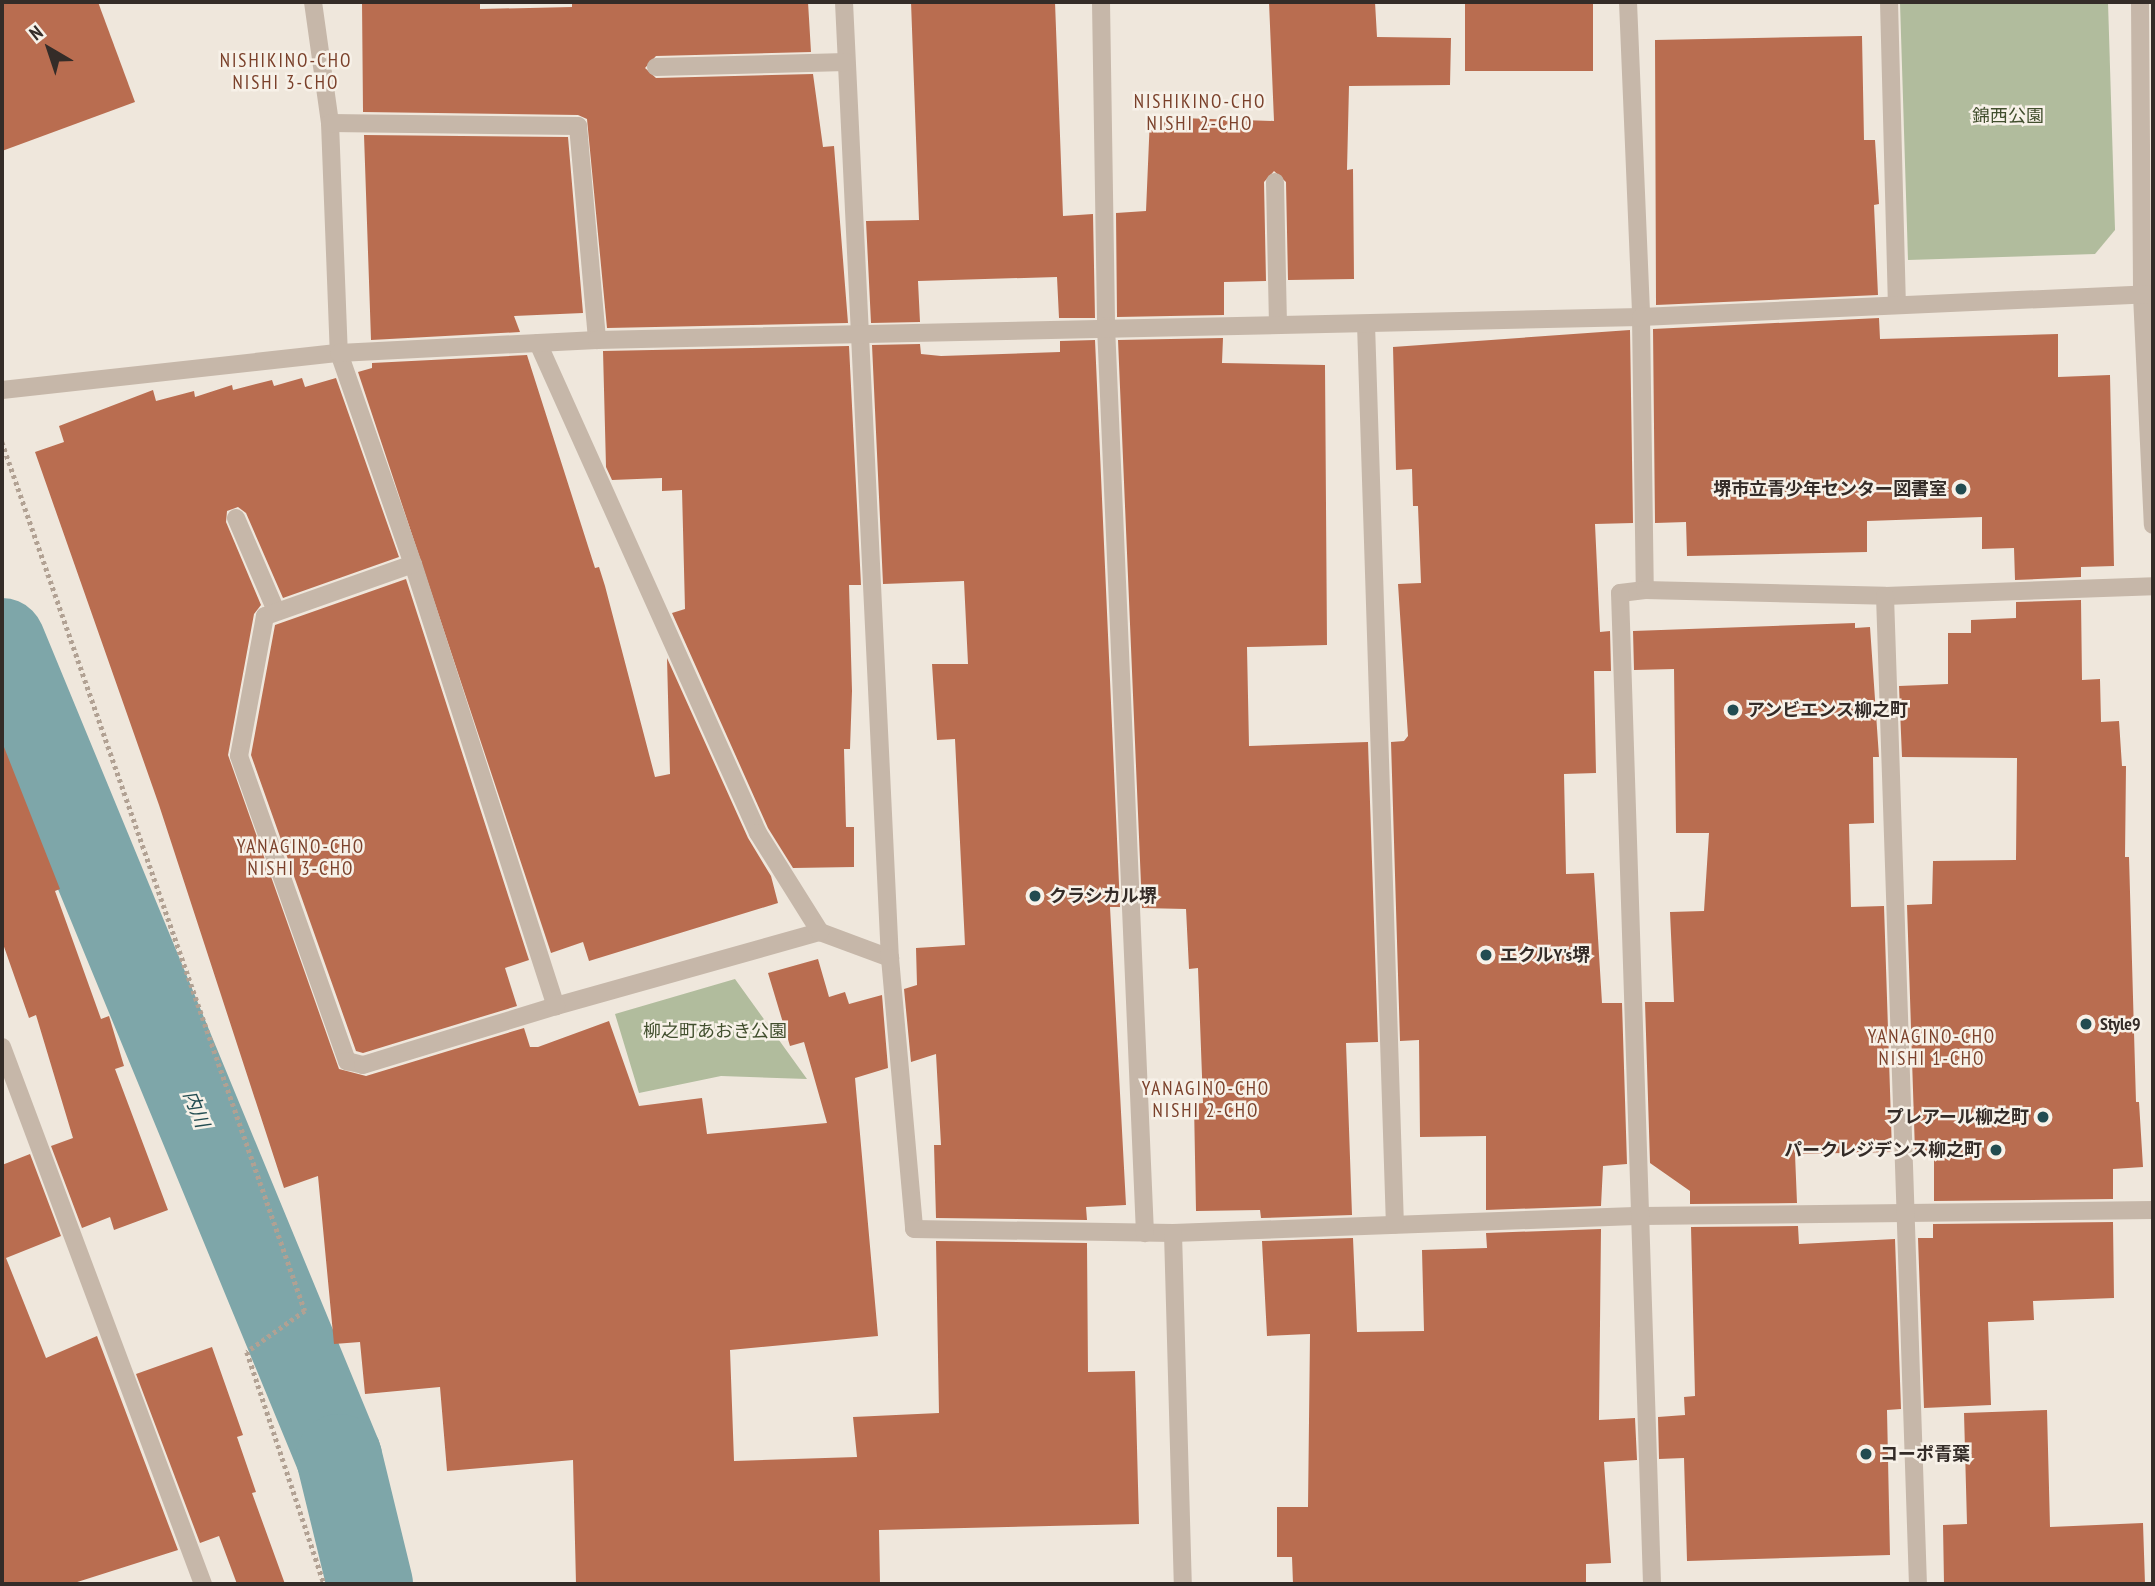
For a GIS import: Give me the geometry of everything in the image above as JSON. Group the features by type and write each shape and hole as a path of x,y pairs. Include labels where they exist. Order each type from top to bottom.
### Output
{"street":[{"path":"313,2 330,122 339,353 412,564 556,1006"},
{"path":"844,2 857,333 890,958 914,1229 1172,1233 1642,1216 2153,1210"},
{"path":"1101,2 1106,326 1145,1233"},
{"path":"1628,2 1641,317 1645,590"},
{"path":"1889,2 1897,305"},
{"path":"2140,2 2153,525"},
{"path":"656,67 846,62"},
{"path":"330,122 578,125 597,340"},
{"path":"1275,182 1278,325"},
{"path":"2,390 339,353 597,340 1106,326 1366,324 1641,317 2148,294"},
{"path":"1366,324 1395,1226"},
{"path":"538,343 758,833 820,932"},
{"path":"236,518 276,611"},
{"path":"412,564 265,616 239,756 348,1061 363,1065 556,1006 820,932 890,958"},
{"path":"1652,1584 1620,593 1645,590 1885,596 2153,586"},
{"path":"1885,596 1909,1213 1918,1584"},
{"path":"2,1047 203,1584"},
{"path":"1172,1233 1183,1584"}],"path":[{"path":"2,442 305,1311 247,1352 324,1584"}],"green space":[{"name":"錦西公園","path":"1900,2 2108,2 2115,230 2095,254 1908,260"},
{"name":"柳之町あおき公園","path":"735,979 807,1079 721,1076 639,1093 615,1014"}],"building":[{"path":"2,2 98,2 135,102 2,151"},
{"path":"362,2 480,2 480,9 572,7 572,4 600,2 808,2 811,52 656,56 645,68 656,78 813,74 823,147 834,146 848,323 607,328 587,119 578,115 363,112"},
{"path":"911,2 1055,2 1063,216 1093,214 1095,318 1059,318 1057,277 918,281 920,322 871,323 866,221 919,220"},
{"path":"1269,2 1375,2 1377,37 1451,38 1450,85 1349,86 1347,170 1353,169 1354,279 1288,280 1286,182 1274,171 1264,182 1266,281 1224,282 1224,315 1117,317 1116,213 1146,211 1150,117 1274,121"},
{"path":"1465,2 1593,2 1593,71 1465,71"},
{"path":"1862,36 1864,140 1875,140 1879,204 1874,205 1878,295 1656,305 1655,40"},
{"path":"364,135 568,137 583,313 514,316 520,332 371,340"},
{"path":"1879,318 1880,339 2058,334 2058,377 2110,375 2114,566 2081,567 2081,577 2015,580 2014,548 1982,549 1982,517 1867,521 1867,552 1687,556 1686,522 1655,523 1653,329"},
{"path":"1630,330 1633,523 1595,524 1600,632 1610,631 1611,671 1594,671 1596,773 1564,774 1566,874 1594,873 1602,1003 1622,1003 1627,1164 1603,1166 1601,1206 1486,1210 1486,1136 1420,1137 1419,1040 1400,1041 1391,742 1404,741 1408,736 1398,584 1421,583 1418,506 1413,506 1412,469 1396,470 1393,347"},
{"path":"1223,338 1222,363 1325,365 1327,645 1247,647 1249,746 1368,742 1378,1042 1346,1043 1352,1215 1261,1218 1260,1210 1196,1211 1194,1104 1203,1103 1198,968 1189,969 1186,909 1142,908 1118,340"},
{"path":"1095,340 1120,907 1110,907 1126,1205 1086,1207 1087,1220 936,1218 934,1145 941,1145 936,1054 911,1062 904,989 917,985 916,948 965,945 955,739 937,740 932,664 968,664 964,581 883,584 872,345 920,344 921,354 941,356 1060,352 1060,341"},
{"path":"849,346 861,585 849,585 852,691 850,749 844,749 846,827 854,827 854,867 793,868 768,828 672,613 685,609 682,490 662,491 662,478 612,480 606,467 603,351"},
{"path":"527,355 595,568 599,567 605,586 655,777 670,774 667,658 748,838 771,876 778,903 589,961 583,942 551,953 358,372 372,368 372,363"},
{"path":"302,378 305,387 336,378 399,557 283,598 246,513 238,507 227,511 226,522 261,605 254,614 228,755 339,1069 366,1076 524,1028 530,1047 538,1047 609,1021 639,1106 702,1098 707,1134 827,1123 804,1042 790,1046 768,973 818,959 829,997 845,992 849,1004 882,995 888,1068 855,1078 878,1336 730,1350 734,1461 857,1457 853,1417 939,1413 936,1241 1087,1243 1088,1372 1135,1371 1139,1524 879,1530 880,1583 576,1584 573,1460 447,1471 440,1387 365,1394 360,1342 334,1344 318,1176 284,1188 159,805 35,452 64,442 59,426 153,390 156,401 194,391 195,397 232,385 233,390 272,380 274,386"},
{"path":"406,579 529,960 505,968 517,1006 363,1053 356,1051 251,755 275,625"},
{"path":"2081,600 2082,680 2100,679 2101,722 2119,721 2122,766 2126,766 2125,857 2129,857 2136,1102 2139,1102 2143,1167 2113,1169 2113,1199 1934,1201 1934,1152 1915,1152 1907,905 1932,904 1933,861 2016,860 2017,758 1902,757 1899,686 1948,684 1948,633 1971,633 1971,620 2016,618 2016,602"},
{"path":"1855,623 1855,628 1870,627 1879,757 1873,757 1874,823 1849,824 1851,907 1884,906 1892,1152 1795,1154 1797,1203 1690,1204 1690,1191 1650,1163 1645,1002 1674,1002 1670,912 1704,911 1709,833 1676,833 1674,669 1634,670 1633,631"},
{"path":"4,747 60,889 55,891 101,1019 109,1016 124,1066 115,1069 168,1210 114,1230 110,1217 82,1228 51,1146 73,1138 36,1015 29,1018 2,941"},
{"path":"30,1154 61,1236 6,1258 46,1358 97,1336 178,1550 71,1584 2,1584 2,1165"},
{"path":"2113,1222 2114,1298 2033,1301 2034,1320 1988,1322 1991,1405 1924,1408 1918,1238 1933,1238 1933,1224"},
{"path":"1798,1226 1799,1244 1895,1239 1901,1409 1887,1410 1890,1555 1687,1561 1684,1458 1659,1459 1658,1417 1685,1415 1684,1397 1695,1396 1691,1227"},
{"path":"1601,1229 1599,1420 1635,1418 1637,1460 1604,1462 1611,1563 1586,1564 1586,1584 1293,1584 1292,1557 1277,1557 1277,1507 1308,1507 1310,1334 1267,1336 1262,1241 1353,1238 1357,1332 1424,1331 1422,1250 1487,1248 1486,1233"},
{"path":"212,1347 243,1435 237,1437 256,1492 252,1493 285,1584 237,1584 219,1536 200,1543 136,1374"},
{"path":"2047,1410 2050,1527 2143,1523 2145,1584 1944,1584 1943,1525 1967,1524 1964,1413"}],"waterway":[{"name":"内川","path":"2,641 339,1457 370,1584"}],"place":[{"name":"堺市立青少年センター図書室","path":"1961,489"},
{"name":"アンビエンス柳之町","path":"1733,710"},
{"name":"クラシカル堺","path":"1035,896"},
{"name":"エクルY's堺","path":"1486,955"},
{"name":"Style9","path":"2086,1024"},
{"name":"プレアール柳之町","path":"2043,1117"},
{"name":"パークレジデンス柳之町","path":"1996,1150"},
{"name":"コーポ青葉","path":"1866,1454"}],"district":[{"name":"NISHIKINO-CHO NISHI 3-CHO","path":"286,72"},
{"name":"NISHIKINO-CHO NISHI 2-CHO","path":"1200,113"},
{"name":"YANAGINO-CHO NISHI 3-CHO","path":"301,858"},
{"name":"YANAGINO-CHO NISHI 1-CHO","path":"1932,1048"},
{"name":"YANAGINO-CHO NISHI 2-CHO","path":"1206,1100"}]}
